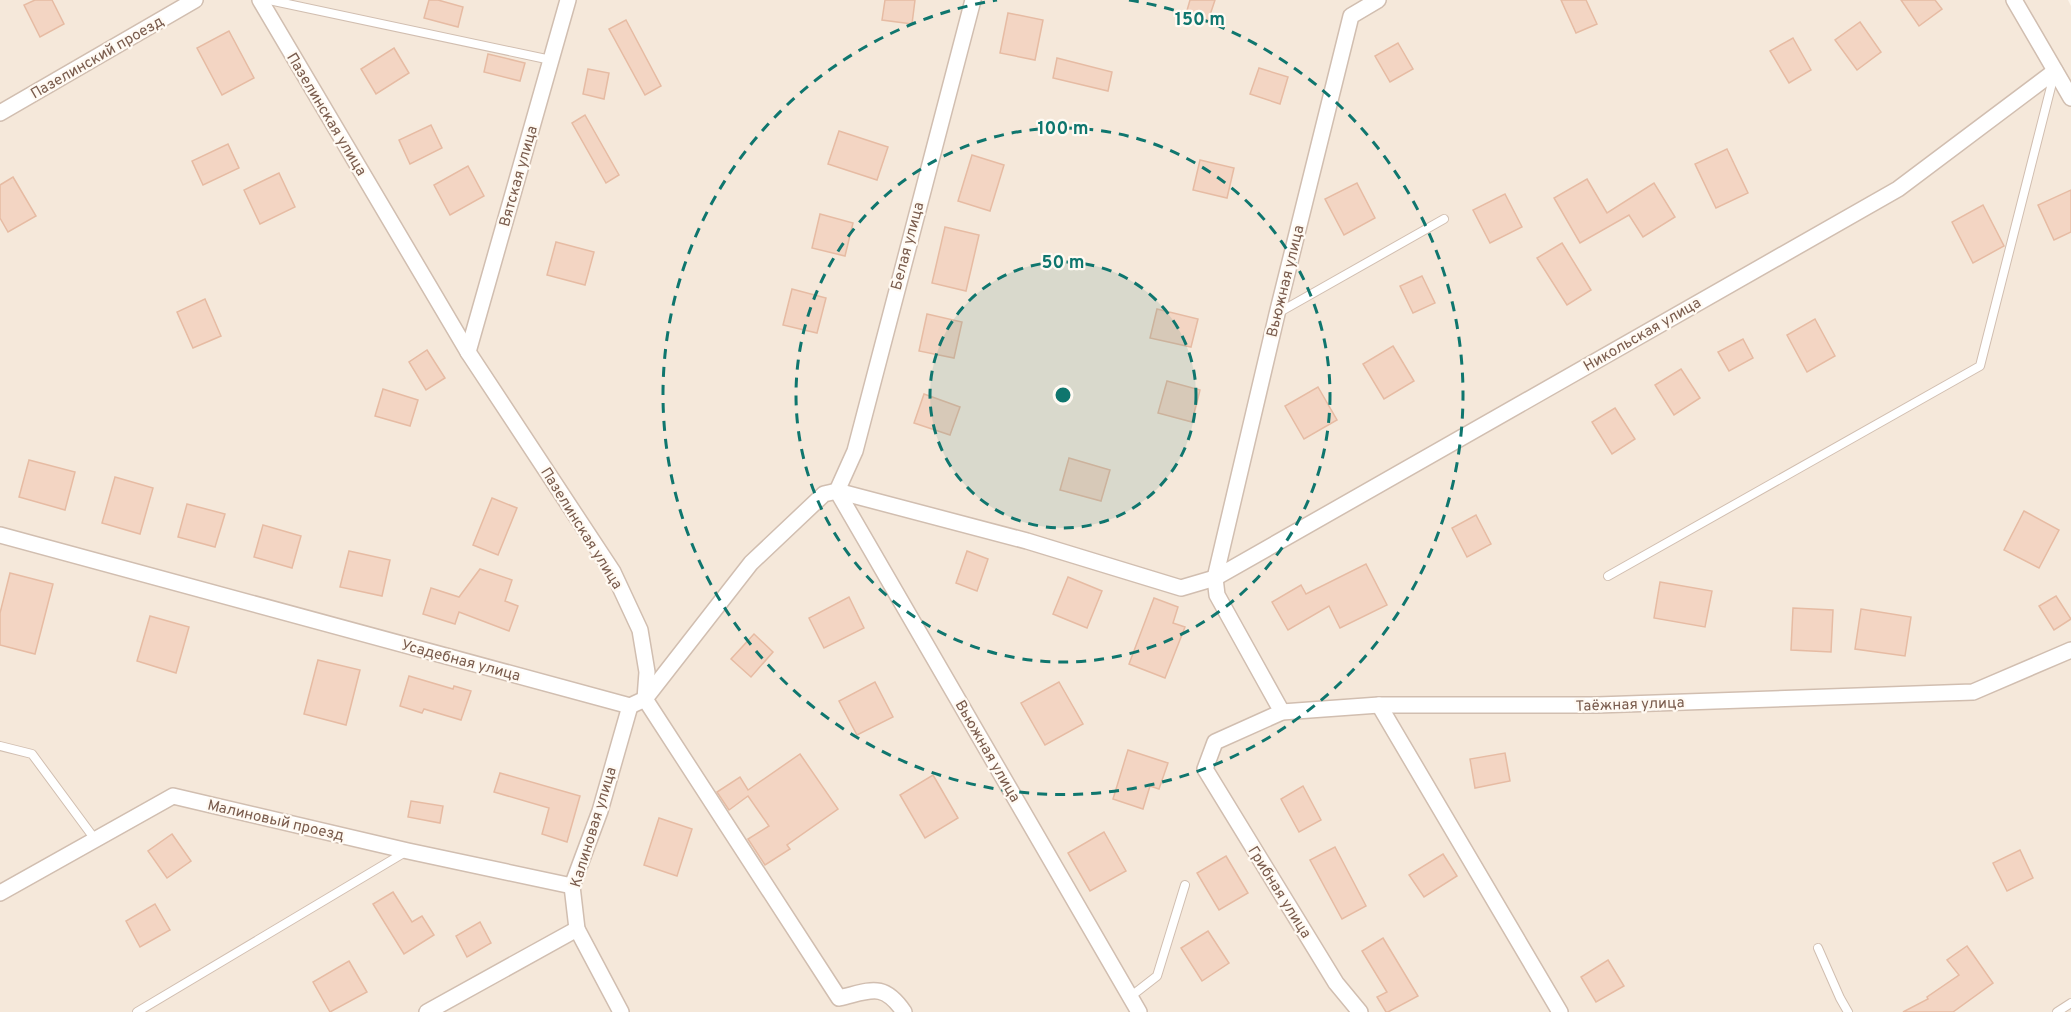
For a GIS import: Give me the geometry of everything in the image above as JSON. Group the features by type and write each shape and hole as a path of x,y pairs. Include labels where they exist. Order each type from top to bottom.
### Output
{"street":[{"name":"Пазелинский проезд","path":"0,113 195,0"},
{"name":"Пазелинская улица","path":"260,0 468,352 613,572 640,630 647,672 645,699"},
{"name":"Вятская улица","path":"468,352 568,0"},
{"name":"Белая улица","path":"837,491 855,451 973,0"},
{"name":"Вьюжная улица","path":"1215,578 1277,314 1351,16 1378,0"},
{"path":"2014,0 2071,98"},
{"name":"Никольская улица","path":"837,491 1027,541 1181,588 1215,578 1898,189 2055,71"},
{"path":"630,705 645,699 751,563 824,494 837,491"},
{"name":"Вьюжная улица","path":"837,491 1138,1012"},
{"name":"Усадебная улица","path":"0,535 630,705"},
{"path":"1215,578 1217,595 1282,712"},
{"name":"Таёжная улица","path":"1205,769 1215,742 1282,712 1379,705 1597,705 1972,692 2071,650"},
{"path":"645,699 839,998 873,990 886,992 904,1012"},
{"name":"Калиновая улица","path":"621,1012 577,929 572,886 600,811 630,705"},
{"path":"1379,705 1560,1012"},
{"name":"Грибная улица","path":"1205,769 1336,983 1360,1012"},
{"name":"Малиновый проезд","path":"0,892 173,796 408,851 572,886"},
{"path":"427,1012 577,929"}],"lane":[{"path":"269,0 551,60"},
{"path":"1608,576 1980,366 2055,71"},
{"path":"1277,314 1444,219"},
{"path":"0,746 32,754 94,838"},
{"path":"137,1012 408,851"},
{"path":"1130,998 1157,976 1185,885"},
{"path":"1818,948 1848,1012"},
{"path":"2057,1012 2071,1003"}],"shaded area":[{"path":"0,0 2068,0 2071,6 2071,1012 0,1012"}],"building":[{"path":"35,0 52,0 64,24 40,37 24,5"},
{"path":"429,0 438,0 463,7 458,27 424,18"},
{"path":"885,0 915,0 912,24 882,20"},
{"path":"1190,0 1215,0 1208,21 1186,14"},
{"path":"1561,0 1586,0 1597,24 1576,33"},
{"path":"1901,0 1935,0 1942,9 1919,26"},
{"path":"1008,13 1043,20 1035,60 1000,53"},
{"path":"626,20 661,86 645,95 609,29"},
{"path":"1860,22 1881,52 1857,70 1835,40"},
{"path":"229,31 254,78 222,95 197,48"},
{"path":"1793,38 1811,70 1789,83 1770,51"},
{"path":"1398,43 1413,69 1390,82 1375,56"},
{"path":"394,48 409,73 376,94 361,69"},
{"path":"488,54 525,63 520,81 484,72"},
{"path":"1057,58 1112,72 1108,91 1053,78"},
{"path":"1259,68 1288,77 1280,104 1250,94"},
{"path":"588,69 609,73 604,99 583,94"},
{"path":"585,115 619,175 606,183 572,123"},
{"path":"431,125 442,148 410,164 399,140"},
{"path":"839,131 888,147 877,180 828,164"},
{"path":"228,144 239,168 203,185 192,161"},
{"path":"1727,149 1748,193 1716,208 1695,164"},
{"path":"972,155 1004,165 990,211 958,201"},
{"path":"1200,160 1234,168 1227,198 1193,190"},
{"path":"468,166 484,196 450,215 434,185"},
{"path":"279,173 295,207 260,224 244,190"},
{"path":"13,177 36,216 8,232 0,218 0,185"},
{"path":"1587,179 1607,213 1654,183 1675,217 1643,237 1629,215 1580,243 1554,198"},
{"path":"1357,183 1375,218 1344,235 1325,199"},
{"path":"2071,190 2071,232 2054,240 2038,205"},
{"path":"1505,194 1522,227 1490,243 1473,210"},
{"path":"1983,205 2004,246 1973,263 1952,222"},
{"path":"820,214 853,223 845,256 812,248"},
{"path":"945,227 979,235 966,291 932,283"},
{"path":"556,242 594,252 585,285 547,275"},
{"path":"1562,243 1591,290 1567,305 1537,258"},
{"path":"1422,276 1435,303 1413,313 1400,286"},
{"path":"792,289 826,298 817,333 783,325"},
{"path":"205,299 221,336 193,348 177,312"},
{"path":"1157,309 1198,319 1191,347 1150,338"},
{"path":"927,314 962,322 954,358 919,351"},
{"path":"1815,319 1835,356 1807,372 1787,335"},
{"path":"1743,339 1753,358 1729,371 1718,352"},
{"path":"1393,346 1414,381 1384,399 1363,364"},
{"path":"427,350 445,378 426,390 409,362"},
{"path":"1681,369 1700,398 1674,415 1655,385"},
{"path":"1167,381 1200,390 1192,422 1158,413"},
{"path":"1318,387 1337,420 1304,439 1285,406"},
{"path":"383,389 418,400 410,426 375,416"},
{"path":"924,394 960,407 950,435 914,423"},
{"path":"1615,408 1635,439 1612,454 1592,422"},
{"path":"1069,458 1110,470 1101,501 1060,490"},
{"path":"29,460 75,472 65,510 19,497"},
{"path":"115,477 153,488 140,534 102,523"},
{"path":"492,498 517,508 498,555 473,545"},
{"path":"187,504 225,514 215,547 178,537"},
{"path":"2024,511 2059,530 2039,568 2004,550"},
{"path":"1476,515 1491,544 1467,557 1452,528"},
{"path":"263,525 301,536 292,568 254,557"},
{"path":"349,551 390,560 382,596 340,587"},
{"path":"967,551 988,559 977,591 956,583"},
{"path":"1366,564 1387,605 1340,628 1329,606 1288,630 1272,602 1301,585 1306,594"},
{"path":"480,569 512,580 505,601 518,606 509,631 459,612 455,624 423,614 431,588 459,597"},
{"path":"10,573 53,584 35,654 0,645 0,613"},
{"path":"1068,577 1102,591 1087,628 1053,614"},
{"path":"1660,582 1712,591 1705,627 1654,618"},
{"path":"2056,596 2071,619 2054,630 2039,606"},
{"path":"849,597 864,628 824,648 809,618"},
{"path":"1154,598 1178,607 1173,623 1185,627 1165,678 1129,664"},
{"path":"1793,608 1833,610 1831,652 1791,650"},
{"path":"1861,609 1911,617 1905,656 1855,649"},
{"path":"150,616 189,627 176,673 137,661"},
{"path":"754,634 773,652 751,677 731,659"},
{"path":"318,660 360,670 346,725 304,714"},
{"path":"409,676 453,689 454,686 471,691 461,720 424,709 422,713 400,706"},
{"path":"875,682 893,717 857,735 839,701"},
{"path":"1059,682 1083,724 1045,745 1021,703"},
{"path":"1128,750 1168,763 1159,789 1150,786 1143,809 1113,799"},
{"path":"1505,753 1510,781 1475,788 1470,759"},
{"path":"800,754 838,809 787,845 790,849 765,865 748,839 769,826 748,796 729,810 717,792 740,777 748,790"},
{"path":"500,773 580,796 567,842 542,834 549,808 494,792"},
{"path":"933,775 958,818 925,838 900,795"},
{"path":"1303,786 1321,820 1299,832 1281,799"},
{"path":"411,801 443,806 440,823 408,817"},
{"path":"659,818 692,829 677,876 644,865"},
{"path":"1104,832 1126,871 1090,891 1068,853"},
{"path":"172,834 191,861 167,878 148,851"},
{"path":"1335,847 1366,906 1342,919 1310,860"},
{"path":"2020,850 2033,878 2007,891 1993,863"},
{"path":"1443,854 1457,876 1424,897 1409,875"},
{"path":"1226,856 1248,893 1219,910 1197,873"},
{"path":"393,892 412,922 422,916 434,935 404,954 373,904"},
{"path":"155,904 170,930 140,947 126,921"},
{"path":"480,922 491,943 467,957 456,936"},
{"path":"1208,931 1229,963 1202,981 1181,948"},
{"path":"1383,938 1418,996 1388,1012 1377,997 1387,992 1362,951"},
{"path":"1967,946 1993,983 1953,1012 1903,1012 1928,999 1927,997 1959,975 1947,960"},
{"path":"1608,960 1624,986 1596,1002 1581,977"},
{"path":"349,961 367,992 330,1012 313,982"}]}
